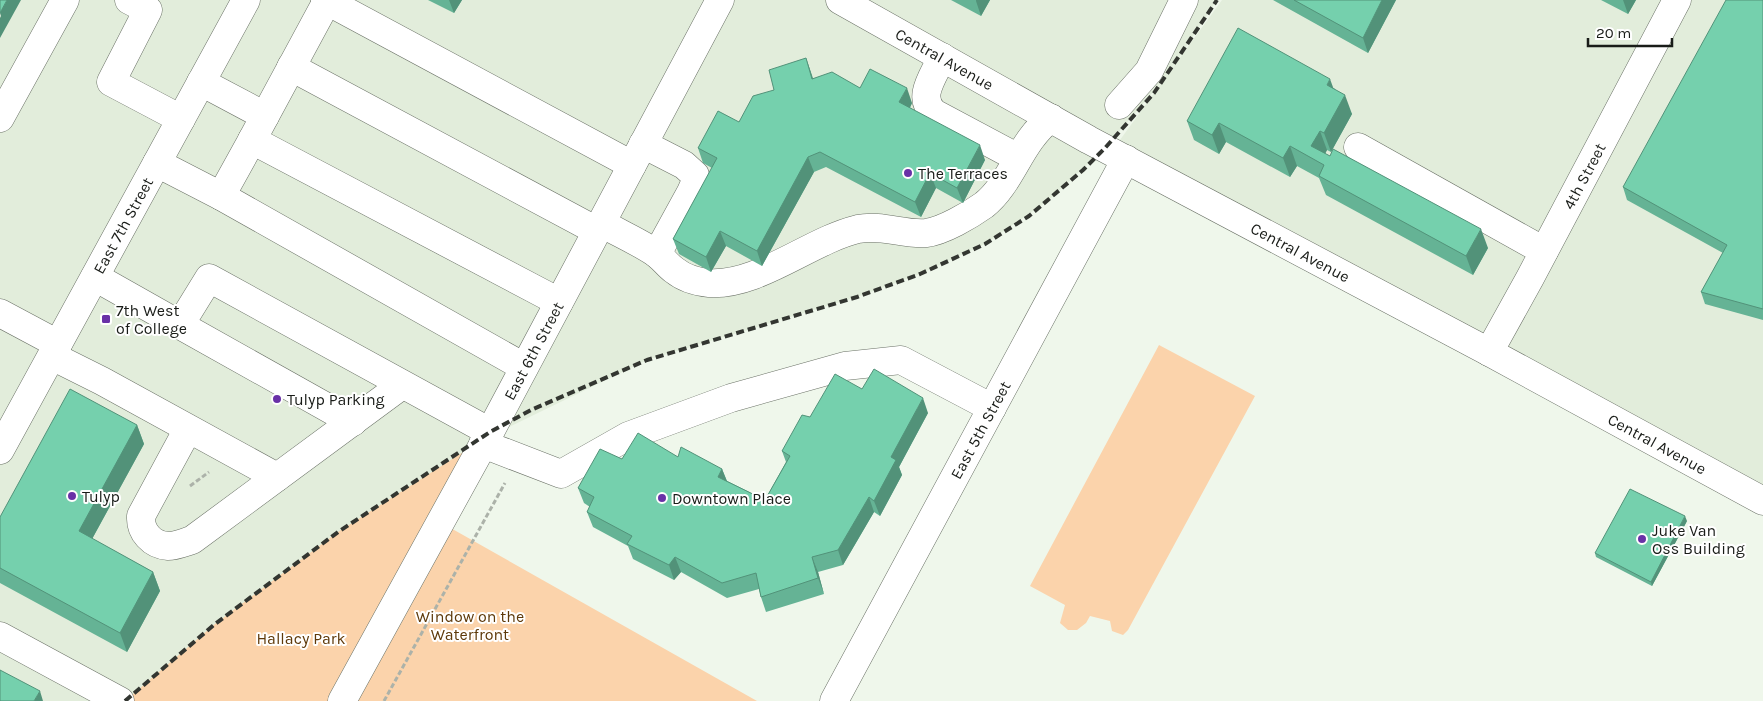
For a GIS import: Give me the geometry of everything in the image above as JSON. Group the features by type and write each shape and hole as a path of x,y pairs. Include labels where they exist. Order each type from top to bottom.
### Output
{"street":[{"path":"0,118 65,0"},
{"path":"129,0 148,10 110,82 181,119"},
{"name":"East 7th Street","path":"0,450 246,0"},
{"path":"221,196 326,0 637,155 684,165 695,175 695,182 657,254"},
{"name":"East 6th Street","path":"342,701 486,438 720,0"},
{"name":"Central Avenue","path":"840,0 1126,159 1489,352 1763,501"},
{"path":"1119,105 1149,71 1184,0"},
{"name":"4th Street","path":"1489,352 1677,0"},
{"path":"942,57 927,89 925,98 927,106 934,113 1018,158"},
{"path":"291,67 599,227 657,254 675,271 685,277 708,282 729,282 747,278 835,237 859,229 878,228 925,233 939,230 984,204 995,194 1031,137 1051,118"},
{"path":"201,82 265,116"},
{"path":"252,140 559,302"},
{"path":"1358,147 1544,251"},
{"name":"East 5th Street","path":"834,701 1126,159"},
{"path":"157,162 221,196 524,367"},
{"path":"95,277 353,422"},
{"path":"180,325 210,278 402,385 518,458 561,474 628,436 731,398 845,366 901,360 992,408"},
{"path":"0,313 102,381 277,477"},
{"path":"188,428 141,516 140,525 147,536 156,542 168,546 192,540 402,385"},
{"path":"0,636 120,701"}],"path":[{"path":"384,701 518,458"}],"shaded area":[{"path":"0,0 1217,0 1166,77 1105,148 1049,200 985,244 920,274 857,297 647,360 482,440 342,701 0,701"},
{"path":"1222,0 1763,0 1763,486 1117,144"}],"green space":[{"path":"1159,345 1255,396 1128,630 1123,635 1112,631 1110,621 1090,616 1086,623 1077,630 1068,630 1060,623 1065,605 1030,586"},
{"name":"Hallacy Park","path":"482,440 338,701 125,701 215,624 338,532"},
{"name":"Window on the Waterfront","path":"440,522 757,701 343,701"}],"building":[{"path":"0,0 7,0 0,13"},
{"path":"1294,0 1382,0 1363,38"},
{"path":"1726,0 1763,0 1763,309 1701,292 1727,245 1623,187"},
{"path":"1238,28 1330,79 1327,85 1345,95 1324,133 1320,131 1311,146 1330,156 1333,149 1481,229 1466,256 1319,176 1324,165 1290,146 1283,158 1219,123 1212,135 1187,121"},
{"name":"The Terraces","path":"806,58 812,79 832,72 860,88 870,69 907,88 899,102 980,145 957,188 930,173 915,202 820,152 808,157 757,251 720,231 706,257 673,239 717,158 698,148 718,111 739,122 753,96 774,90 769,70"},
{"name":"Downtown Place","path":"874,369 923,398 891,457 896,460 874,501 869,497 838,550 812,557 818,578 761,597 756,573 722,583 675,557 669,565 627,544 632,536 587,512 594,497 578,488 600,449 622,459 638,433 678,457 681,447 722,469 718,477 765,500 790,456 782,451 802,415 810,417 835,374 862,389"},
{"name":"Tulyp","path":"70,389 137,425 79,531 153,572 120,633 0,568 0,517"},
{"name":"Juke Van Oss Building","path":"1630,489 1685,516 1651,582 1595,553"},
{"path":"0,670 40,691 34,701 0,701"}],"railway":[{"path":"125,701 215,624 338,532 490,432 531,410 647,360 857,297 920,274 985,244 1029,216 1083,170 1154,93 1217,0"}],"place":[{"name":"The Terraces","path":"908,173"},
{"name":"7th West of College","path":"106,319"},
{"name":"Tulyp Parking","path":"277,399"},
{"name":"Tulyp","path":"72,496"},
{"name":"Downtown Place","path":"662,498"},
{"name":"Juke Van Oss Building","path":"1642,539"}]}
